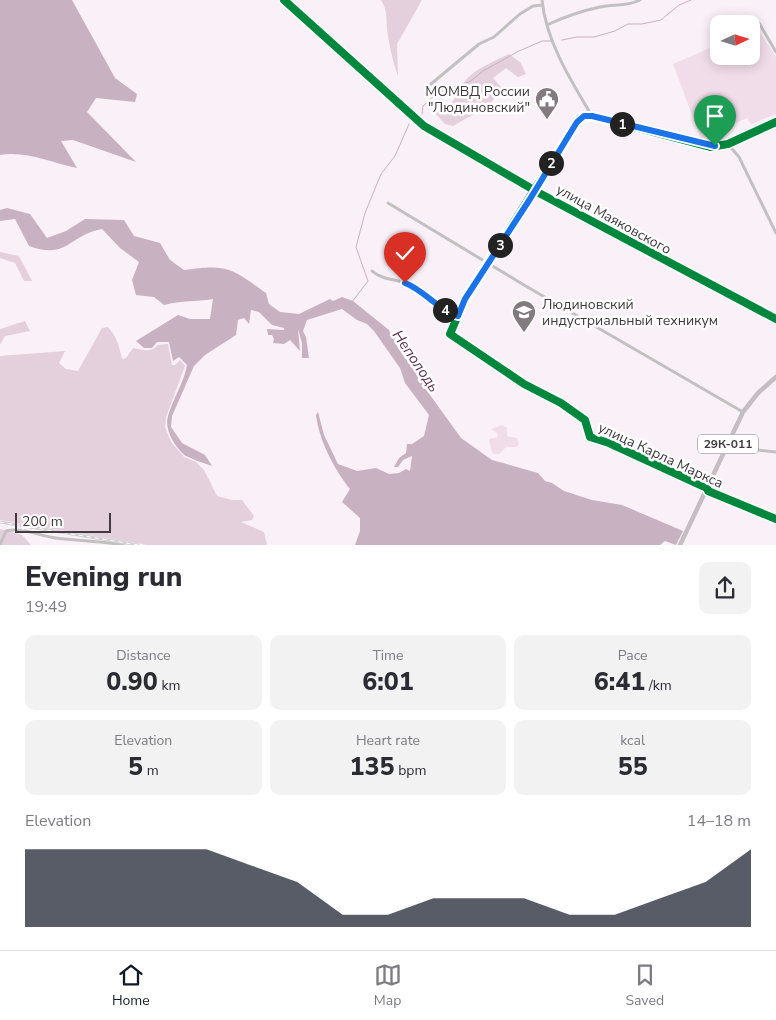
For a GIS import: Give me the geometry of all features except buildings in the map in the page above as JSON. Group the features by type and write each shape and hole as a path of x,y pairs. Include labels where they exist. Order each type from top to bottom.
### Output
{"main road":[{"name":"29К-011","path":"680,545 744,412 758,393 776,377"}],"street":[{"name":"улица Маяковского","path":"284,0 424,126 534,190 776,319"},
{"path":"542,0 547,25 574,85 592,116"},
{"path":"547,25 575,13 601,7 625,6 640,0"},
{"path":"431,84 479,44 494,37 520,14 533,6 542,5"},
{"path":"760,25 776,52"},
{"path":"372,271 376,275 411,286 429,296 452,315 458,316 465,299 577,122 584,116 592,116 710,147 728,144 776,122"},
{"path":"728,144 739,157 776,233"},
{"path":"388,203 488,264 744,412"},
{"name":"улица Карла Маркса","path":"458,316 450,334 524,384 561,402 585,420 590,437 609,443 707,488 708,491 776,519"},
{"path":"727,445 728,447 747,450 776,452"},
{"path":"0,545 6,531 13,529 55,538 86,539 123,545"}],"shaded area":[{"path":"0,0 72,0 115,78 137,94 135,102 96,98 87,112 136,162 73,140 61,141 77,168 18,154 0,155"},
{"path":"381,0 422,0 397,44 398,76 389,41 386,11"},
{"path":"760,32 776,57 776,114 751,124 747,118 701,139 673,64 710,48 710,65 760,65"},
{"path":"509,54 520,62 526,74 518,77 506,68 493,78 501,87 490,105 453,126 445,124 434,112 435,101 442,98 444,108 448,106 469,77 485,66"},
{"path":"7,208 30,214 47,238 66,231 85,219 124,220 134,236 160,243 170,260 184,270 220,268 236,273 266,293 269,304 280,312 299,314 330,299 333,301 342,297 353,301 389,330 392,337 396,337 395,343 419,378 423,381 431,377 425,384 425,388 461,438 492,460 538,473 545,481 564,491 592,500 622,505 683,531 676,545 665,541 660,545 355,545 360,531 360,518 342,502 350,489 338,473 328,454 320,434 316,415 318,412 324,435 338,464 357,471 376,468 389,474 399,473 406,469 410,471 412,456 403,460 398,467 394,467 399,458 406,453 407,444 412,444 424,436 429,415 405,383 400,368 367,324 357,320 342,309 307,320 303,331 306,337 309,358 302,358 302,343 298,329 300,351 290,340 284,344 273,343 274,339 272,335 268,335 267,329 284,330 284,328 272,325 259,312 251,310 249,324 244,318 238,320 236,335 205,355 194,366 172,416 171,427 182,443 205,455 212,466 182,453 174,443 169,432 168,416 187,365 179,357 173,361 169,342 157,342 152,348 144,348 136,341 178,315 190,319 210,319 213,299 176,302 164,305 154,297 136,295 132,280 139,262 120,248 102,229 82,236 61,248 42,250 29,246 15,219 0,221 0,210"},
{"path":"0,252 19,256 32,281 24,281 15,263 0,258"},
{"path":"25,321 30,331 5,336 0,345 0,329"},
{"path":"108,327 114,334 122,359 126,358 133,348 150,350 158,345 168,344 172,365 175,365 180,360 185,366 166,417 165,427 171,442 184,457 196,462 204,470 217,496 232,500 242,500 254,516 252,520 241,522 264,532 267,545 147,545 0,520 0,356 65,351 59,363 66,369 78,371 102,328"},
{"path":"502,425 507,428 507,436 517,438 519,444 516,447 506,447 499,454 494,454 491,450 489,439 498,437 497,433 491,429"},
{"path":"0,529 22,535 31,545 0,545"}],"waterway":[{"path":"562,40 577,37 594,37 615,31 628,24 642,24 661,20 679,5 691,0"},
{"path":"422,114 423,106 437,93 471,81 483,71 519,51 542,41 551,41"},
{"path":"352,302 368,281 356,247 365,213 381,174 395,156 409,124"}],"railway":[{"path":"0,522 138,545"}],"cycle path":[{"path":"284,0 424,126 539,193 776,319"},
{"path":"776,122 728,144 710,147 592,116 580,118 465,299 450,334 524,384 561,403 585,420 590,437 609,443 707,488 708,491 776,519"}],"place":[{"name":"МОМВД России \"Людиновский\"","path":"547,120"},
{"name":"Людиновский индустриальный техникум","path":"524,333"}],"route":[{"path":"405,283 429,296 452,315 458,316 465,299 577,122 584,116 592,116 710,147 715,146"}],"water label":[{"name":"Неполодь","path":"416,361"}]}
